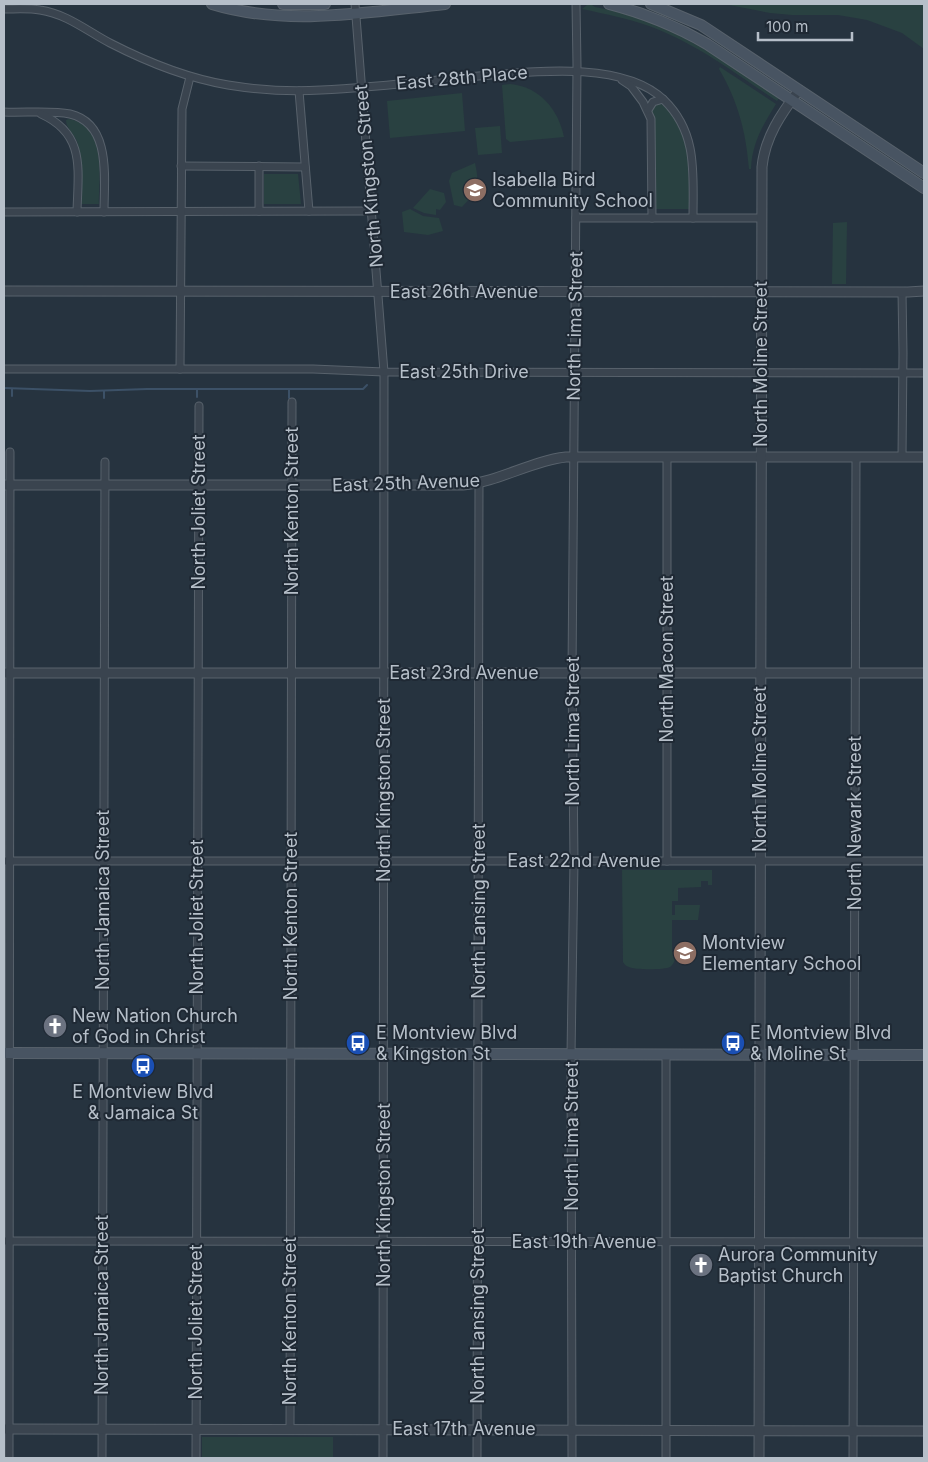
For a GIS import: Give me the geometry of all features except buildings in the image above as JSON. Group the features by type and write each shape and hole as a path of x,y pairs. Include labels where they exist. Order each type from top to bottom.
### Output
{"main road":[{"path":"212,4 251,12 286,16 322,16 356,8 445,4"},
{"path":"283,4 325,4"},
{"path":"609,4 632,10 684,30 792,99 924,188"},
{"path":"651,4 701,25 924,173"},
{"path":"6,1053 924,1055"}],"street":[{"name":"North Lima Street","path":"572,1458 574,861 572,673 576,4"},
{"name":"North Kingston Street","path":"356,8 384,372 383,1458"},
{"name":"East 28th Place","path":"4,9 40,9 61,15 109,42 154,64 190,77 255,88 299,91 521,72 577,72 615,76 646,86 672,108 686,130 690,142 693,178 693,218"},
{"path":"615,76 631,86 648,110 651,119 652,218"},
{"path":"180,369 182,109 190,77"},
{"name":"North Moline Street","path":"759,1458 762,167 764,150 772,130 799,90"},
{"path":"299,91 309,211"},
{"path":"648,110 653,102 663,99"},
{"path":"4,112 70,114 90,126 100,143 104,163 104,212"},
{"path":"39,113 53,119 62,126 75,150 77,212"},
{"path":"62,126 66,117 70,114"},
{"path":"181,166 305,167"},
{"path":"259,166 259,211"},
{"path":"4,212 372,211"},
{"path":"576,218 762,218"},
{"name":"East 26th Avenue","path":"4,291 924,291"},
{"path":"902,292 902,457"},
{"name":"East 25th Drive","path":"4,369 924,373"},
{"name":"North Kenton Street","path":"290,1429 292,402"},
{"name":"North Joliet Street","path":"196,1458 199,406"},
{"path":"8,1458 6,1429 6,861 7,486 10,452"},
{"name":"East 25th Avenue","path":"7,486 463,485 479,483 537,463 573,457 924,457"},
{"name":"North Macon Street","path":"667,457 667,861"},
{"name":"North Newark Street","path":"854,1458 856,457"},
{"name":"North Jamaica Street","path":"102,1458 105,462"},
{"name":"North Lansing Street","path":"478,1458 479,483"},
{"name":"East 23rd Avenue","path":"7,673 924,673"},
{"name":"East 22nd Avenue","path":"6,861 924,861"},
{"path":"666,1054 666,1458"},
{"name":"East 19th Avenue","path":"6,1241 924,1242"},
{"name":"East 17th Avenue","path":"6,1429 924,1431"}],"green space":[{"path":"724,4 924,4 924,49 902,33 867,20 838,15 770,13"},
{"path":"587,5 622,13 670,31 714,55 780,97 777,101 683,41 649,26 616,16 582,9"},
{"path":"720,67 776,104 756,143 751,169 749,169 746,142 740,117 726,81 719,69"},
{"path":"510,84 530,90 546,101 557,117 564,137 510,142 506,139 502,85"},
{"path":"462,93 465,131 390,138 387,101"},
{"path":"660,103 671,112 684,137 689,166 689,209 655,209 655,126 652,112 653,105"},
{"path":"69,119 81,124 90,131 95,142 100,167 99,204 80,204 80,156 77,141 66,123 66,120"},
{"path":"500,126 502,153 478,155 475,128"},
{"path":"475,163 477,182 474,192 462,207 454,205 449,181 452,173"},
{"path":"264,174 298,174 301,204 264,204"},
{"path":"430,189 444,193 446,202 440,210 436,209 436,215 424,213 413,208"},
{"path":"410,209 423,216 439,218 443,231 428,235 404,232 402,212"},
{"path":"847,222 846,284 832,284 833,223"},
{"path":"622,870 712,870 712,885 708,885 708,881 701,881 701,887 678,888 678,901 672,901 672,915 675,915 675,905 700,905 698,920 672,920 672,952 675,952 675,956 674,962 670,967 637,969 625,965 623,962"},
{"path":"202,1437 333,1437 333,1458 202,1458"}],"waterway":[{"path":"4,388 90,391 147,389 363,389 367,385"},
{"path":"12,389 12,396"},
{"path":"197,389 197,397"},
{"path":"289,390 289,398"},
{"path":"104,391 104,398"}],"place":[{"name":"Isabella Bird Community School","path":"475,190"},
{"name":"Montview Elementary School","path":"685,953"},
{"name":"New Nation Church of God in Christ","path":"55,1026"},
{"name":"E Montview Blvd & Kingston St","path":"358,1043"},
{"name":"E Montview Blvd & Moline St","path":"733,1043"},
{"name":"E Montview Blvd & Jamaica St","path":"143,1066"},
{"name":"Aurora Community Baptist Church","path":"701,1265"}]}
